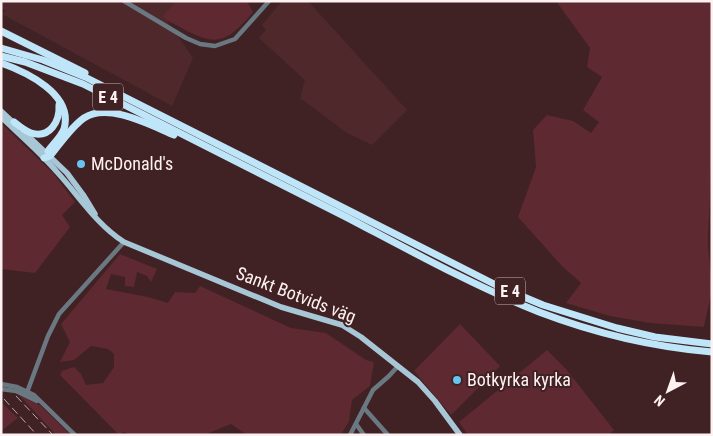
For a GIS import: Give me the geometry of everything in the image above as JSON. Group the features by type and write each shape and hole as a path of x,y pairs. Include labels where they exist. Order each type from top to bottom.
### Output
{"highway":[{"path":"1,31 102,81 129,98"},
{"name":"E 4","path":"1,48 43,60 129,98 213,146 462,277 540,312 614,336 712,352"},
{"name":"E 4","path":"1,56 40,67 83,84 465,270 543,304 572,315 655,337 712,344"},
{"path":"1,63 28,75 47,87 62,104 65,122 61,134 47,156"},
{"path":"14,122 33,134 50,130 55,126 58,119 59,106 57,97"},
{"path":"47,156 84,118 94,113 110,112 213,146"}],"main road":[{"name":"Sankt Botvids väg","path":"1,111 47,156 88,210 108,230 124,242 281,307 342,326 362,337 428,392 460,435"},
{"name":"Sankt Botvids väg","path":"1,117 47,156"}],"street":[{"path":"124,1 186,38 200,44 215,46 234,39 269,1"},
{"path":"27,393 48,336 60,314 124,242"},
{"path":"350,435 373,390 398,366"},
{"path":"1,384 17,387 27,393 42,404 74,435"},
{"path":"1,389 27,393"},
{"path":"364,408 388,435"},
{"path":"356,424 364,435"}],"shaded area":[{"path":"1,1 176,1 164,16 193,58 172,106 2,14 6,11 1,7"},
{"path":"176,1 247,1 253,12 231,34 222,39 212,40 193,34 166,20 163,16"},
{"path":"282,1 308,1 407,110 372,145 347,133 300,98 305,80 259,38 266,30 262,25"},
{"path":"556,1 712,1 708,242 711,294 704,327 650,323 610,316 566,303 581,283 562,266 518,217 536,167 533,130 547,115 573,121 591,133 599,122 583,110 602,77 587,67 590,48"},
{"path":"1,123 53,173 75,202 62,215 70,227 35,273 1,269"},
{"path":"120,254 157,269 151,282 147,276 137,272 134,287 125,286 125,277 111,274 106,289 168,303 175,292 195,293 200,286 291,328 326,333 366,360 374,362 370,386 352,400 349,421 341,435 247,435 231,424 204,435 128,435 125,432 118,434 60,375 62,371 74,367 81,374 86,385 103,383 114,367 114,354 108,349 91,346 74,360 60,362 70,342 61,324"},
{"path":"460,324 500,366 451,415 414,371"},
{"path":"547,350 566,369 614,430 609,435 468,435 459,422"},
{"path":"19,395 40,405 71,435 56,435"},
{"path":"1,402 18,418 1,431"}],"railway":[{"path":"16,396 53,435"},
{"path":"4,399 37,435"}],"place":[{"name":"McDonald's","path":"81,164"},
{"name":"Botkyrka kyrka","path":"457,380"}]}
